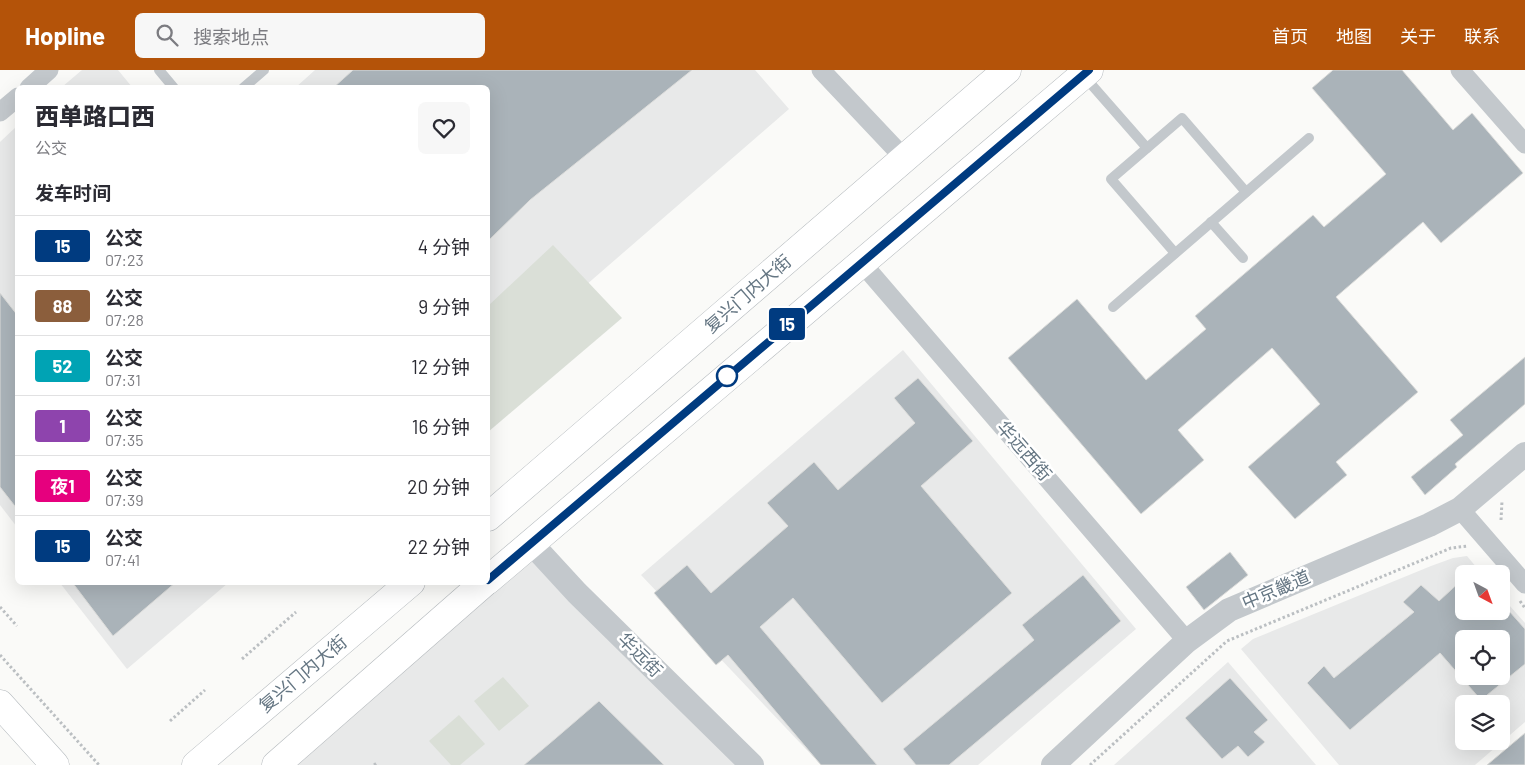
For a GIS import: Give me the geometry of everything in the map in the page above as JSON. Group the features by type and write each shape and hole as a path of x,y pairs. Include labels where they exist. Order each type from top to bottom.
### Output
{"main road":[{"name":"复兴门内大街","path":"490,514 1007,70"},
{"path":"490,578 1086,72"},
{"name":"复兴门内大街","path":"196,765 406,585"},
{"path":"276,765 483,585"},
{"path":"0,704 55,765"}],"street":[{"path":"32,85 49,70"},
{"path":"821,70 905,159"},
{"path":"1460,70 1525,144"},
{"path":"0,112 15,100"},
{"name":"华远西街","path":"861,262 1187,641"},
{"name":"中京畿道","path":"1053,765 1187,641 1230,610 1428,525 1460,508 1525,454"},
{"path":"1460,508 1525,584"},
{"name":"华远街","path":"531,542 577,593 752,765"}],"lane":[{"path":"159,70 172,85"},
{"path":"246,85 264,70"},
{"path":"1086,72 1147,148"},
{"path":"1175,253 1111,179 1147,148 1182,118 1246,192"},
{"path":"1113,307 1309,138"},
{"path":"1211,222 1243,258"}],"path":[{"path":"1501,501 1501,520"},
{"path":"1090,765 1227,642 1451,548 1472,546"},
{"path":"0,607 17,626"},
{"path":"242,659 296,612"},
{"path":"0,655 99,765"},
{"path":"170,720 205,690"}],"shaded area":[{"path":"82,70 118,70 130,85 64,85"},
{"path":"315,70 755,70 789,109 490,368 490,85 298,85"},
{"path":"15,128 15,524 0,505 0,142"},
{"path":"553,245 622,318 490,430 490,304"},
{"path":"903,350 1136,629 978,765 821,765 641,575"},
{"path":"531,543 754,765 271,765 482,585 490,585 490,578"},
{"path":"1467,556 1474,565 1455,565 1455,620 1510,620 1510,606 1525,623 1525,722 1510,735 1510,695 1455,695 1455,750 1492,750 1475,765 1339,765 1241,649 1253,639 1453,558"},
{"path":"62,585 226,585 127,669"},
{"path":"1228,662 1316,765 1114,765"},
{"path":"503,677 529,706 499,731 474,701"},
{"path":"459,715 485,744 460,765 451,765 429,741"}],"building":[{"path":"353,70 692,70 530,200 490,239 490,85 336,85"},
{"path":"1333,70 1402,70 1453,130 1472,113 1523,173 1441,243 1423,222 1336,297 1418,392 1336,462 1347,475 1295,519 1248,467 1320,404 1272,348 1178,430 1204,460 1141,514 1008,358 1077,299 1146,380 1206,329 1195,316 1313,215 1324,227 1386,174 1312,88"},
{"path":"0,293 15,312 15,506 0,487"},
{"path":"1525,357 1525,404 1455,464 1457,467 1425,495 1411,477 1463,435 1450,420"},
{"path":"918,378 973,441 921,486 1012,593 882,703 793,598 760,627 877,765 821,765 728,655 716,665 654,593 687,565 711,593 788,526 767,503 814,462 838,490 915,423 894,398"},
{"path":"1230,552 1248,575 1204,610 1186,587"},
{"path":"1083,575 1121,621 949,765 916,765 903,749 1034,640 1022,625"},
{"path":"74,585 172,585 113,636"},
{"path":"1421,585 1439,601 1455,586 1455,620 1510,620 1510,612 1525,629 1525,664 1510,676 1510,630 1455,630 1455,670 1440,653 1350,730 1307,683 1324,666 1334,678 1414,612 1403,602"},
{"path":"1230,678 1268,720 1254,732 1265,742 1248,757 1238,746 1222,759 1185,718"},
{"path":"1468,685 1499,685 1487,695 1477,695"},
{"path":"599,701 664,765 524,765 556,738"},
{"path":"1525,733 1525,765 1487,765 1505,750 1510,750 1510,746"}],"bus line":[{"name":"15","path":"490,578 1089,70"}]}
